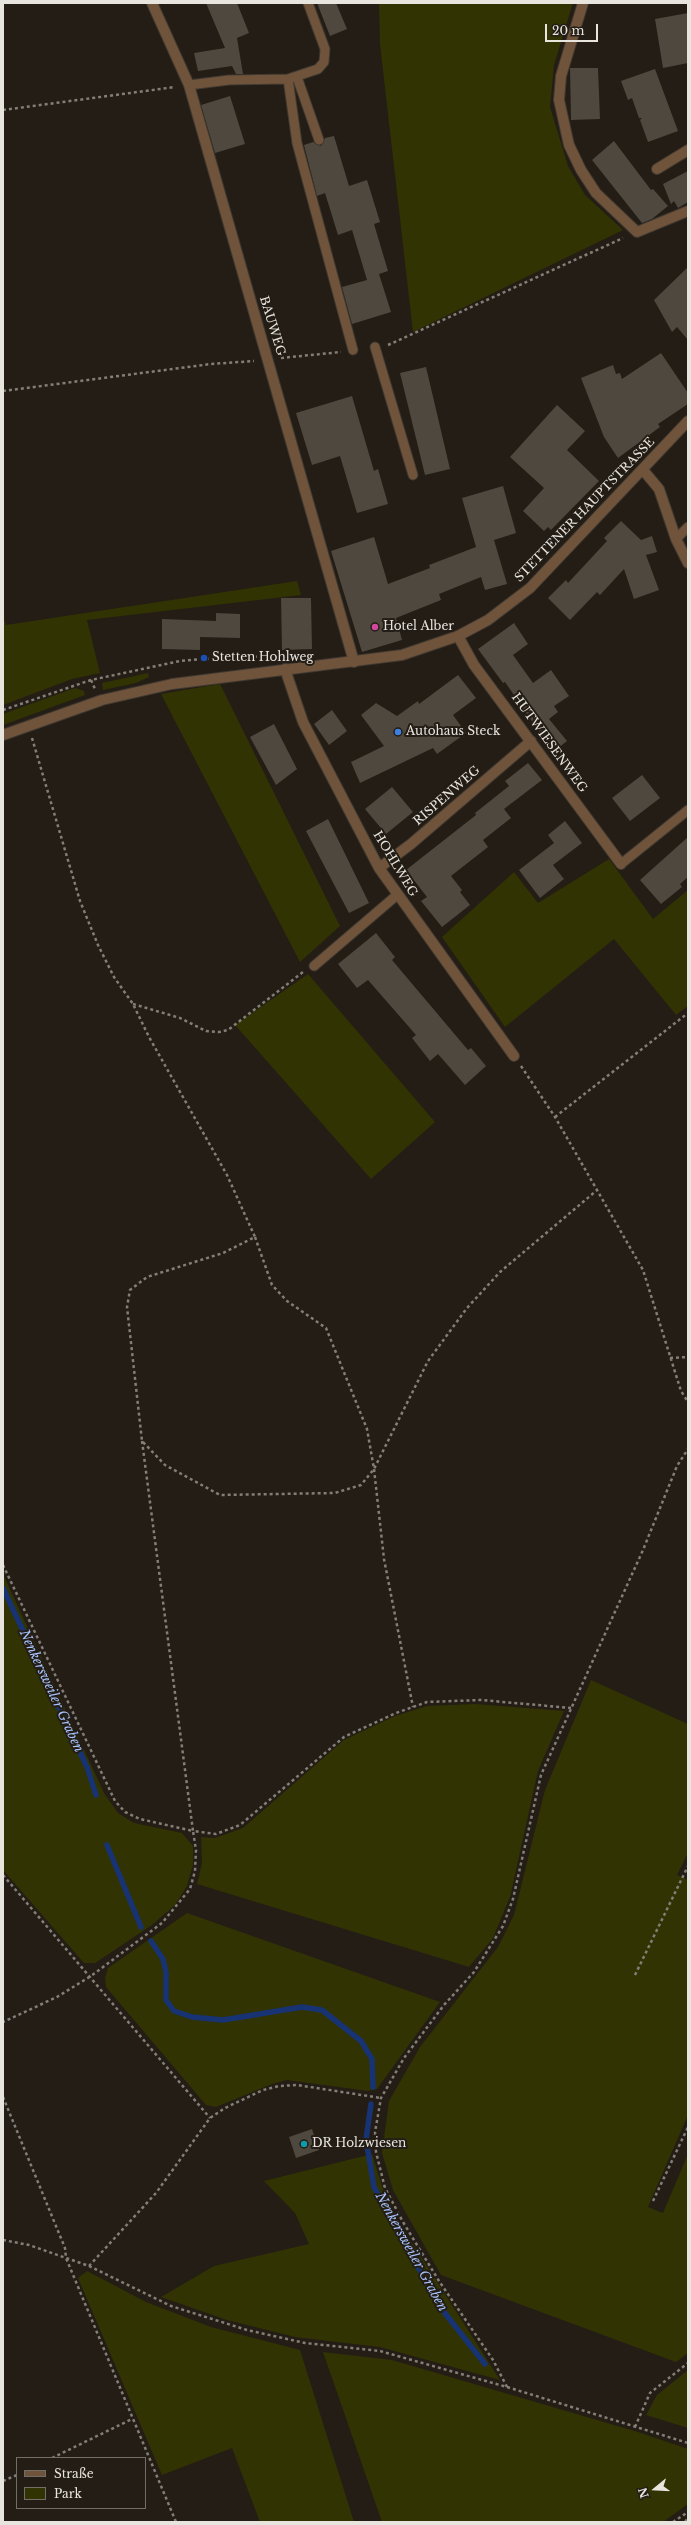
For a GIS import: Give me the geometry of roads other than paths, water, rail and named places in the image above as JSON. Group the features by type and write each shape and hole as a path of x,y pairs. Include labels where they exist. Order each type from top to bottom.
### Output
{"street":[{"name":"BAUWEG","path":"152,3 189,85 354,662"},
{"path":"583,3 561,76 559,100 563,124 575,157 596,193 637,232 688,210"},
{"path":"657,169 688,150"},
{"name":"STETTENER HAUPTSTRASSE","path":"3,735 102,700 172,684 402,655 458,636 488,620 530,588 688,421"},
{"path":"643,470 659,489 676,539 688,563"},
{"name":"HUTWIESENWEG","path":"458,636 474,665 621,864"},
{"name":"HOHLWEG","path":"285,669 303,722 379,868 514,1056"},
{"name":"RISPENWEG","path":"379,868 412,844 531,741"}],"lane":[{"path":"189,85 229,80 293,78 318,69 324,62 325,49 308,3"},
{"path":"293,78 319,140"},
{"path":"293,78 297,143 353,350"},
{"path":"375,347 413,475"},
{"path":"676,539 688,527"},
{"path":"621,864 688,810"},
{"path":"314,966 397,895"}],"waterway":[{"name":"Nenkersweiler Graben","path":"3,1588 87,1767 96,1795"},
{"name":"Nenkersweiler Graben","path":"107,1845 141,1927"},
{"name":"Nenkersweiler Graben","path":"151,1941 163,1959 166,1972 166,2000 174,2011 192,2017 223,2020 302,2007 322,2010 361,2041 372,2059 373,2087"},
{"name":"Nenkersweiler Graben","path":"371,2104 366,2140 374,2187 440,2307 485,2364"}],"place":[{"name":"Hotel Alber","path":"375,627"},
{"name":"Stetten Hohlweg","path":"204,658"},
{"name":"Autohaus Steck","path":"398,732"},
{"name":"DR Holzwiesen","path":"304,2144"}]}
